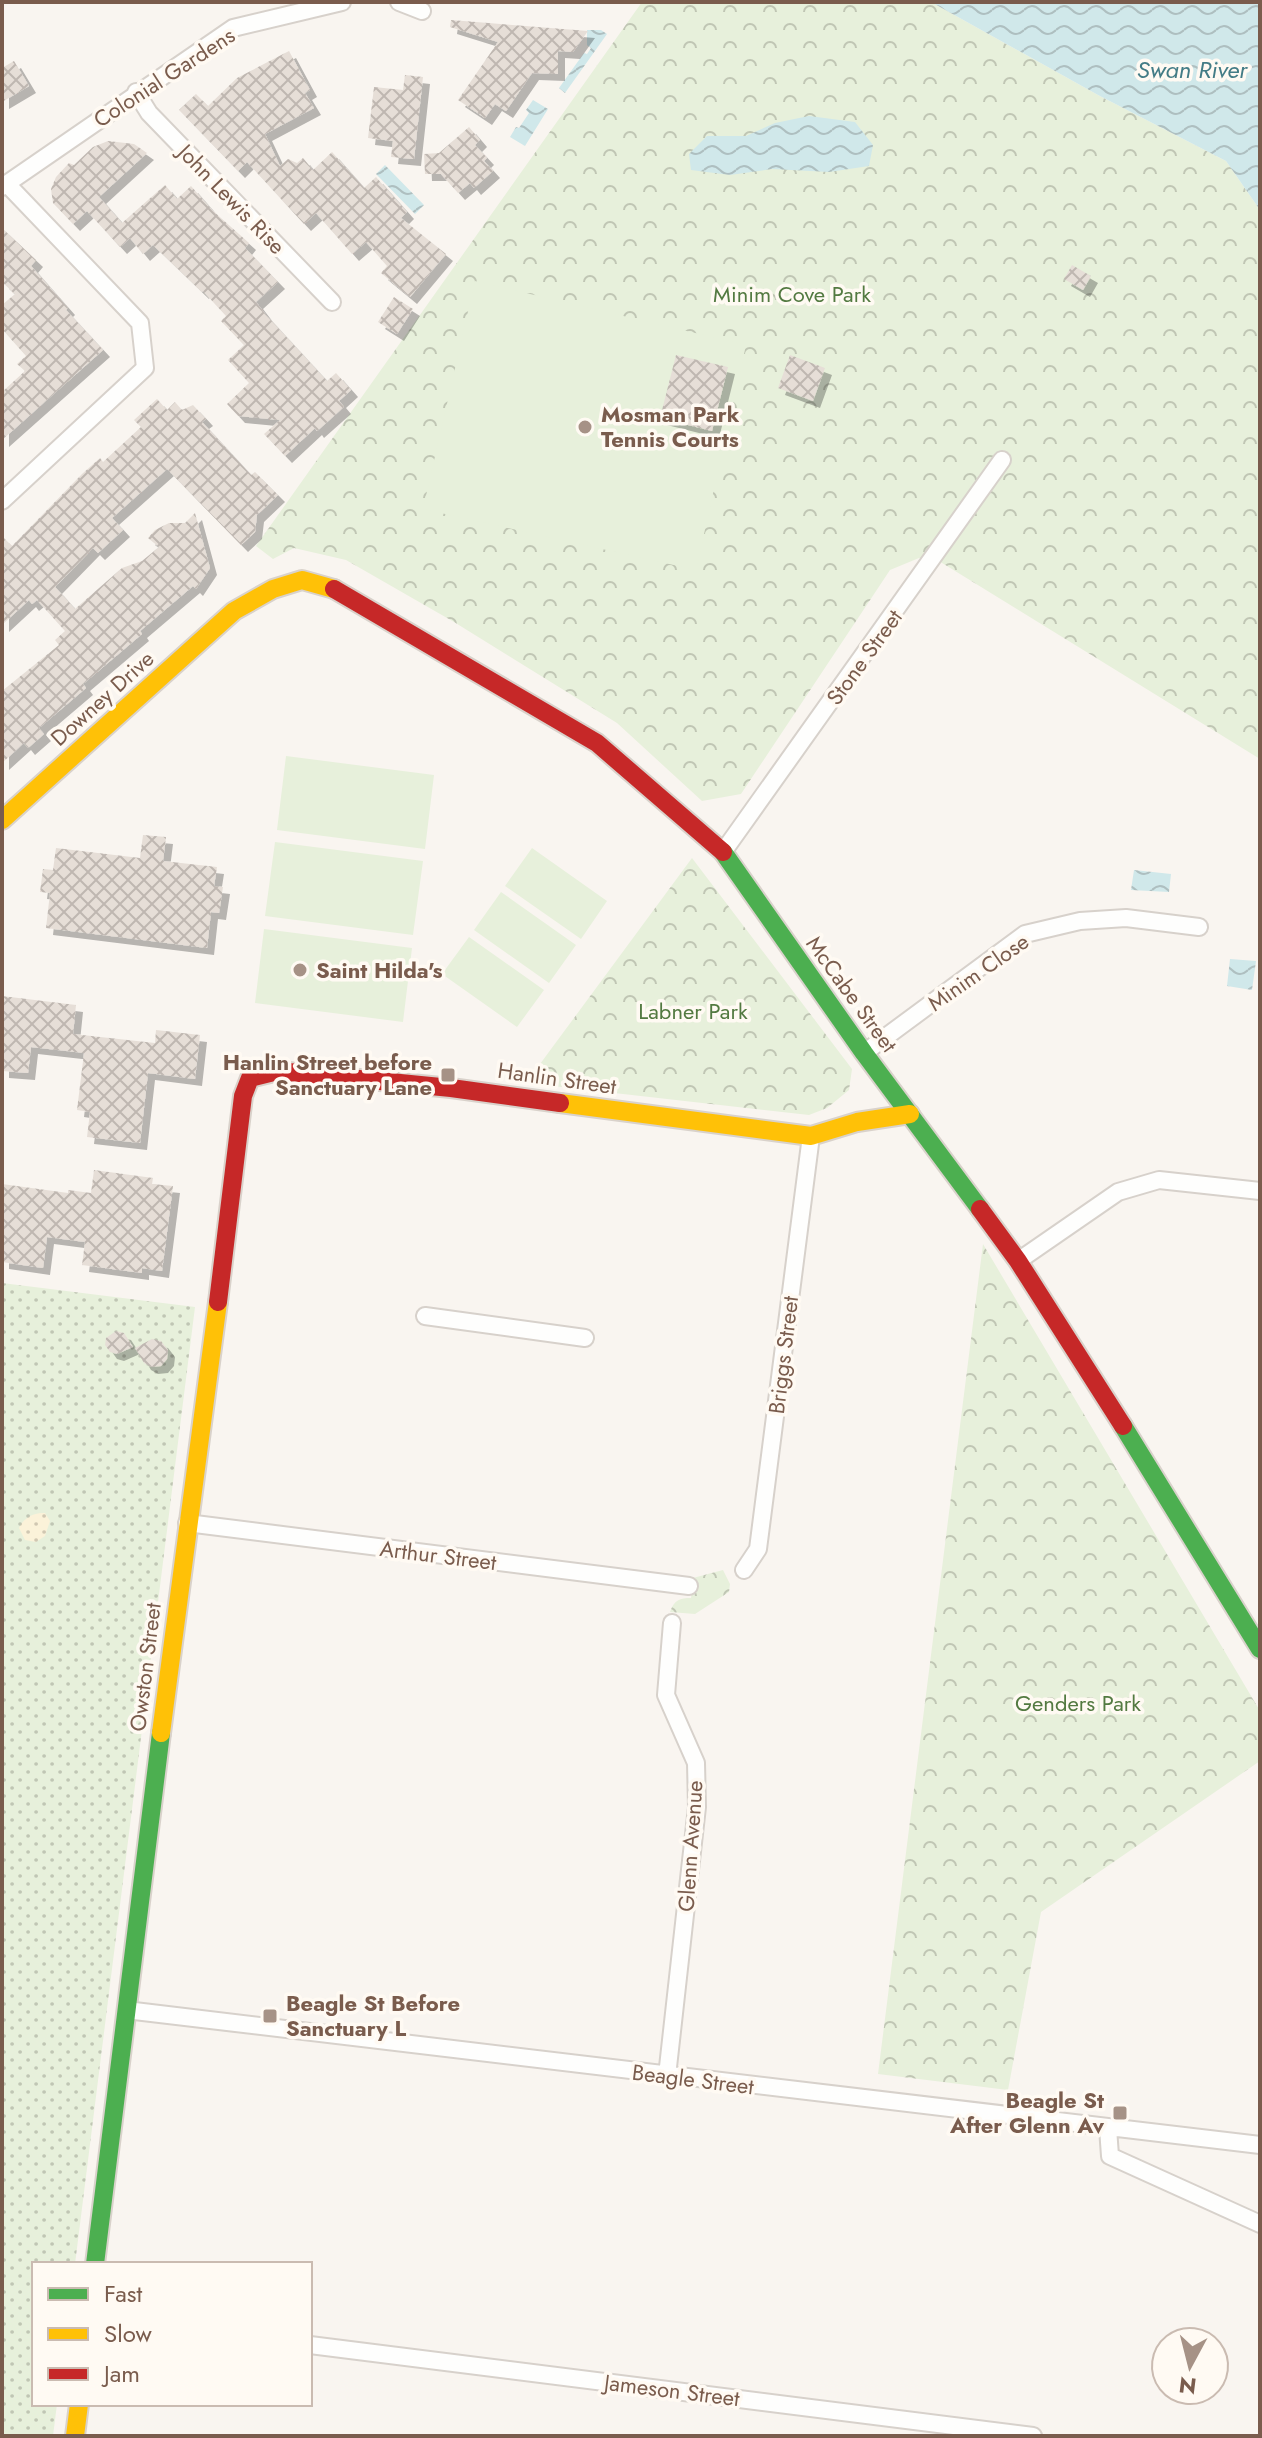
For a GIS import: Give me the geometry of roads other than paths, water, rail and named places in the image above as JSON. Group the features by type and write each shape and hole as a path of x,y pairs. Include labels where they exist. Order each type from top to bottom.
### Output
{"street":[{"name":"Colonial Gardens","path":"4,185 233,28 342,2"},
{"path":"399,2 422,11"},
{"name":"John Lewis Rise","path":"136,92 149,113 332,302"},
{"path":"2,501 145,368 140,323 4,185"},
{"name":"Stone Street","path":"723,852 1002,460"},
{"name":"McCabe Street","path":"234,611 273,589 302,580 337,590 597,743 723,852 864,1053 1018,1261 1260,1649"},
{"name":"Downey Drive","path":"2,820 234,611"},
{"name":"Minim Close","path":"864,1053 1025,934 1080,921 1126,918 1199,927"},
{"name":"Hanlin Street","path":"250,1078 278,1071 451,1088 811,1136 857,1122 910,1114"},
{"name":"Owston Street","path":"95,2262 187,1523 219,1305 243,1096 250,1078"},
{"path":"857,1122 889,1086"},
{"name":"Briggs Street","path":"744,1570 758,1549 811,1136"},
{"path":"1018,1261 1118,1192 1159,1180 1260,1191"},
{"path":"425,1316 585,1338"},
{"name":"Arthur Street","path":"187,1523 689,1586"},
{"name":"Glenn Avenue","path":"667,2076 697,1807 696,1763 666,1695 672,1623"},
{"name":"Beagle Street","path":"126,2010 1260,2145"},
{"path":"1108,2128 1110,2156 1260,2224"},
{"name":"Jameson Street","path":"312,2345 1033,2436"},
{"path":"75,2436 79,2406"}],"water":[{"name":"Swan River","path":"931,2 1260,2 1260,210 1226,161 1098,95"},
{"path":"587,30 601,30 607,34 565,93 559,88 591,48 587,45"},
{"path":"533,100 548,109 525,146 510,137 529,113 526,110"},
{"path":"809,116 855,122 873,145 869,166 829,172 772,169 730,175 691,170 689,154 707,136 746,136 775,123"},
{"path":"385,165 424,205 415,214 376,174"},
{"path":"1134,870 1171,874 1169,892 1131,890"},
{"path":"1230,959 1256,961 1252,990 1227,986"}],"place":[{"name":"Mosman Park Tennis Courts","path":"585,427"},
{"name":"Saint Hilda's","path":"300,970"},
{"name":"Hanlin Street before Sanctuary Lane","path":"448,1075"},
{"name":"Beagle St Before Sanctuary L","path":"270,2016"},
{"name":"Beagle St After Glenn Av","path":"1120,2113"}],"park label":[{"name":"Minim Cove Park","path":"792,294"},
{"name":"Labner Park","path":"693,1011"},
{"name":"Genders Park","path":"1078,1703"}]}
